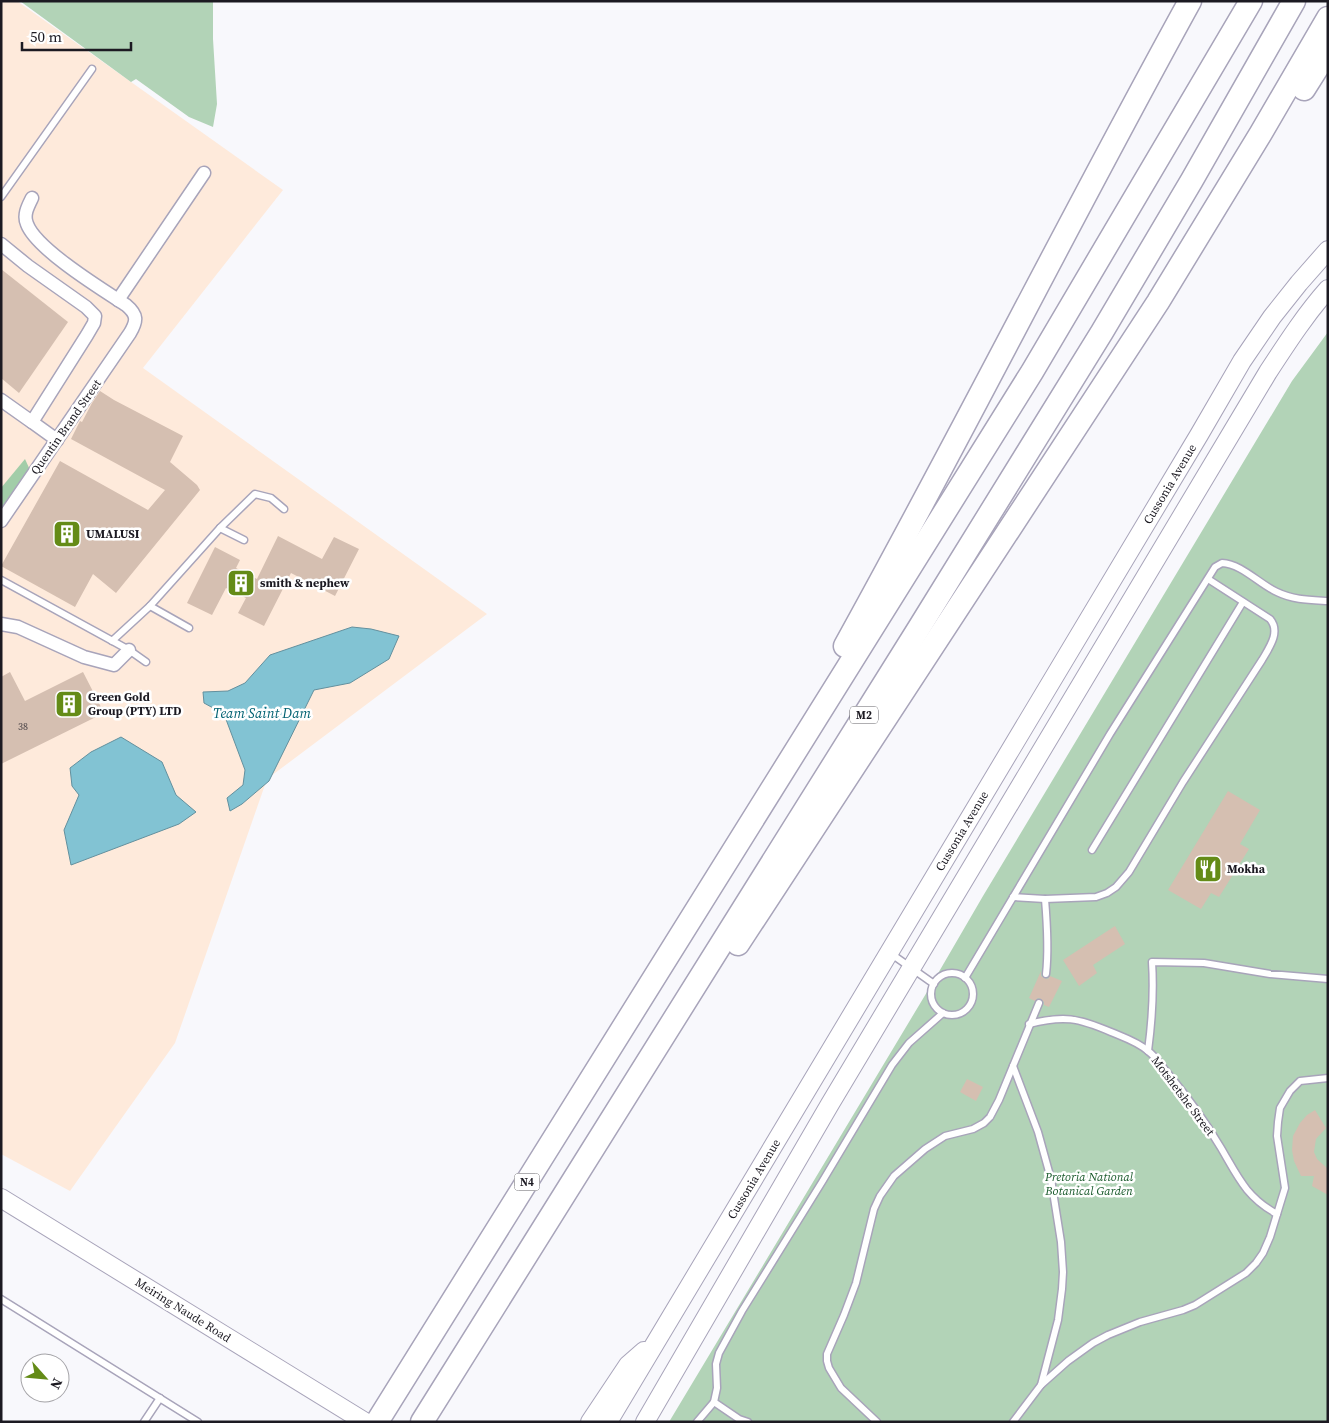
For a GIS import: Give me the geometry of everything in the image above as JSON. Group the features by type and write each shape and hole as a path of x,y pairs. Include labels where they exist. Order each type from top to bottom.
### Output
{"highway":[{"path":"1131,108 1180,1"},
{"path":"677,943 715,870 791,745 871,600 1131,108 1190,1"},
{"path":"677,943 1032,372 1251,1"},
{"name":"M2","path":"422,1422 1102,332 1192,180 1294,1"},
{"path":"434,1422 697,1005 1158,302 1266,125 1328,18"},
{"path":"1158,302 1202,248 1328,52"},
{"name":"N4","path":"377,1422 677,943"}],"main road":[{"name":"Cussonia Avenue","path":"608,1422 1242,362 1272,317 1328,250"},
{"path":"645,1422 766,1212 1268,372 1290,338 1328,289"},
{"name":"Meiring Naude Road","path":"1,1198 365,1422"},
{"path":"590,1422 628,1365 642,1352 655,1344"}],"street":[{"path":"32,198 26,210 27,226 31,232 59,258 118,300 204,173"},
{"path":"1,244 28,266 86,307 94,316 94,323 87,335 32,422"},
{"name":"Quentin Brand Street","path":"1,521 135,324 135,314 118,300"},
{"path":"1,400 57,440"},
{"path":"1,624 18,627 84,657 114,665 129,650"}],"lane":[{"path":"1,197 92,68"},
{"path":"112,641 150,606 220,528 255,494 271,498 284,509"},
{"path":"220,528 244,540"},
{"path":"965,978 1110,734 1215,567 1226,563 1233,565 1278,592 1304,600 1328,601"},
{"path":"1013,897 1045,899 1096,898 1107,894 1116,887 1129,872 1183,782 1272,642 1275,635 1273,623 1270,619 1208,579"},
{"path":"1,580 129,650 146,662"},
{"path":"1092,850 1243,602"},
{"path":"150,606 189,628"},
{"path":"1045,899 1047,927 1046,974"},
{"path":"890,953 934,984"},
{"path":"1148,1051 1153,998 1152,962 1204,963 1252,972 1328,978"},
{"path":"948,974 957,974 965,978 973,991 973,999 970,1006 958,1015 950,1016 942,1013 936,1008 932,1000 931,992 934,984 940,977 948,974"},
{"path":"877,1422 840,1388 827,1362 827,1354 856,1283 874,1210 880,1196 894,1176 925,1149 945,1136 972,1128 990,1118 1000,1100 1039,1002"},
{"path":"697,1422 714,1402 716,1364 719,1352 742,1311 892,1065 909,1043 942,1013"},
{"name":"Motshetshe Street","path":"1030,1024 1047,1019 1062,1018 1076,1020 1119,1035 1148,1051 1170,1076 1204,1121 1243,1186 1266,1208 1277,1214"},
{"path":"1013,1066 1038,1132 1047,1163 1056,1202 1061,1242 1063,1272 1061,1303 1041,1385"},
{"path":"1013,1422 1041,1385 1068,1361 1093,1343 1131,1325 1195,1306 1246,1273 1256,1263 1270,1237 1284,1188 1277,1136 1280,1108 1290,1091 1300,1081 1328,1078"},
{"path":"1,1299 198,1422"},
{"path":"144,1422 160,1398"},
{"path":"714,1402 740,1420 748,1422"}],"shaded area":[{"path":"1,1 17,1 283,190 143,368 487,614 267,779 175,1043 70,1191 1,1154"}],"green space":[{"path":"20,1 213,1 217,104 213,127 189,117 136,79 131,82"},
{"name":"Pretoria National Botanical Garden","path":"1328,332 1328,1422 669,1422 1292,381"},
{"path":"25,459 30,470 1,509 1,488"}],"water":[{"name":"Team Saint Dam","path":"352,627 371,629 399,636 389,659 350,683 314,690 269,781 242,804 230,811 227,798 243,785 245,770 224,714 204,703 203,692 228,691 245,683 270,655"},
{"path":"121,737 162,762 176,795 196,812 179,824 71,865 64,830 79,795 72,786 70,768 91,752"}],"building":[{"path":"1,269 68,322 19,393 1,378"},
{"path":"100,391 183,436 170,462 197,485 200,490 116,593 93,574 75,607 1,566 60,461 148,510 165,490 71,439 80,421 82,422"},
{"name":"smith & nephew","path":"278,536 322,559 334,537 359,549 335,596 291,573 264,626 238,613 246,598 226,588 212,615 187,603 215,547 240,560 236,568 257,579"},
{"path":"10,672 25,701 83,672 104,713 1,764 1,677"},
{"name":"Mokha","path":"1228,791 1260,810 1240,844 1249,849 1219,897 1211,893 1201,909 1168,890"},
{"path":"1115,926 1125,944 1093,965 1097,973 1079,986 1063,960"},
{"path":"1041,971 1041,976 1044,978 1048,979 1050,976 1062,981 1049,1007 1044,1005 1041,999 1038,998 1035,1001 1029,998"},
{"path":"967,1079 983,1087 976,1101 960,1092"},
{"path":"1315,1110 1326,1128 1316,1139 1314,1152 1317,1159 1328,1169 1328,1195 1312,1186 1314,1176 1301,1176 1294,1161 1292,1150 1293,1136 1300,1123"}],"place":[{"name":"UMALUSI","path":"67,534"},
{"name":"smith & nephew","path":"241,583"},
{"name":"Green Gold Group (PTY) LTD","path":"69,704"},
{"name":"Mokha","path":"1208,869"}]}
